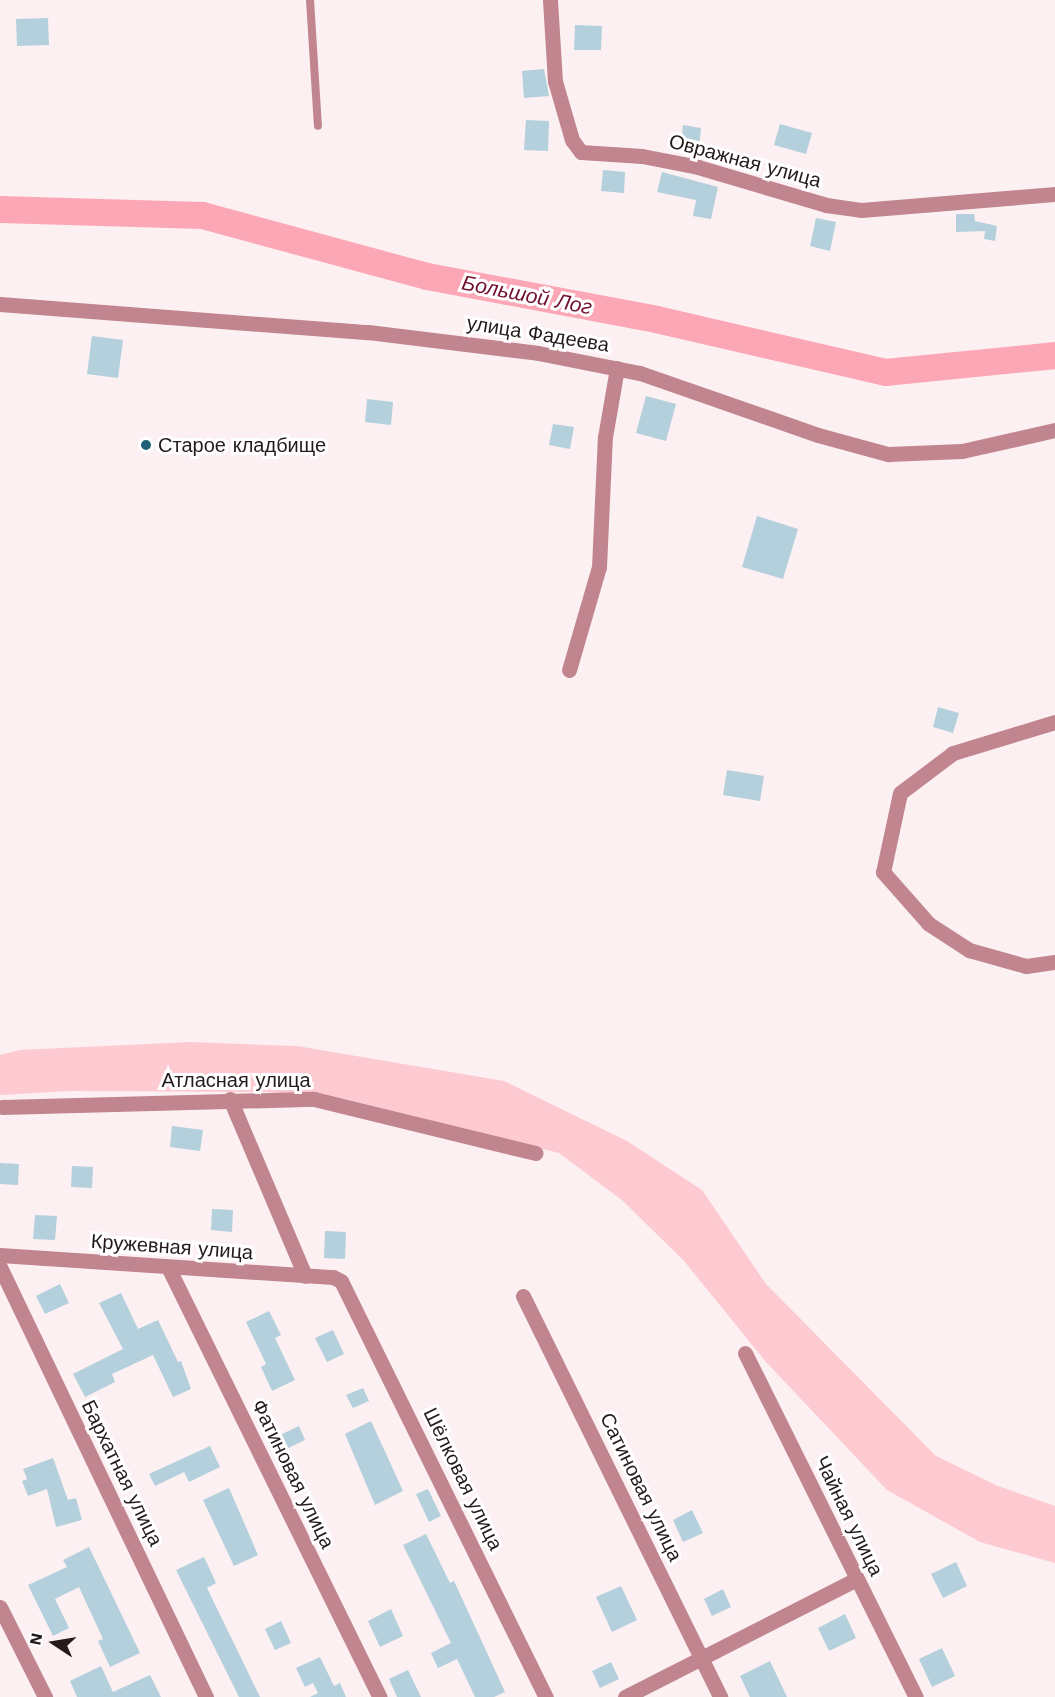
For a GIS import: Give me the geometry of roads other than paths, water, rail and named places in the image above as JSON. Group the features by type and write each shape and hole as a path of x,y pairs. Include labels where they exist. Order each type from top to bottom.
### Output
{"street":[{"name":"Овражная улица","path":"550,0 555,81 572,140 580,152 642,156 698,166 826,205 861,210 1055,194"},
{"name":"улица Фадеева","path":"0,304 368,332 538,353 617,368 818,435 888,454 962,451 1055,430"},
{"path":"569,670 600,567 605,437 617,368"},
{"path":"1055,722 953,753 900,793 883,872 929,924 969,950 1026,966 1055,963"},
{"path":"230,1099 305,1276"},
{"name":"Атласная улица","path":"2,1107 230,1099 314,1099 536,1153"},
{"name":"Кружевная улица","path":"0,1256 169,1269 305,1276 341,1281"},
{"name":"Бархатная улица","path":"0,1267 206,1697"},
{"name":"Фатиновая улица","path":"169,1269 380,1697"},
{"name":"Шёлковая улица","path":"341,1281 546,1697"},
{"name":"Сатиновая улица","path":"524,1296 720,1697"},
{"name":"Чайная улица","path":"745,1353 916,1697"},
{"path":"625,1697 858,1579"},
{"path":"0,1607 45,1697"}],"lane":[{"path":"310,0 318,126"}],"waterway":[{"name":"Большой Лог","path":"0,209 202,215 427,276 656,319 885,372 1055,355"}],"place":[{"name":"Старое кладбище","path":"146,445"}]}
